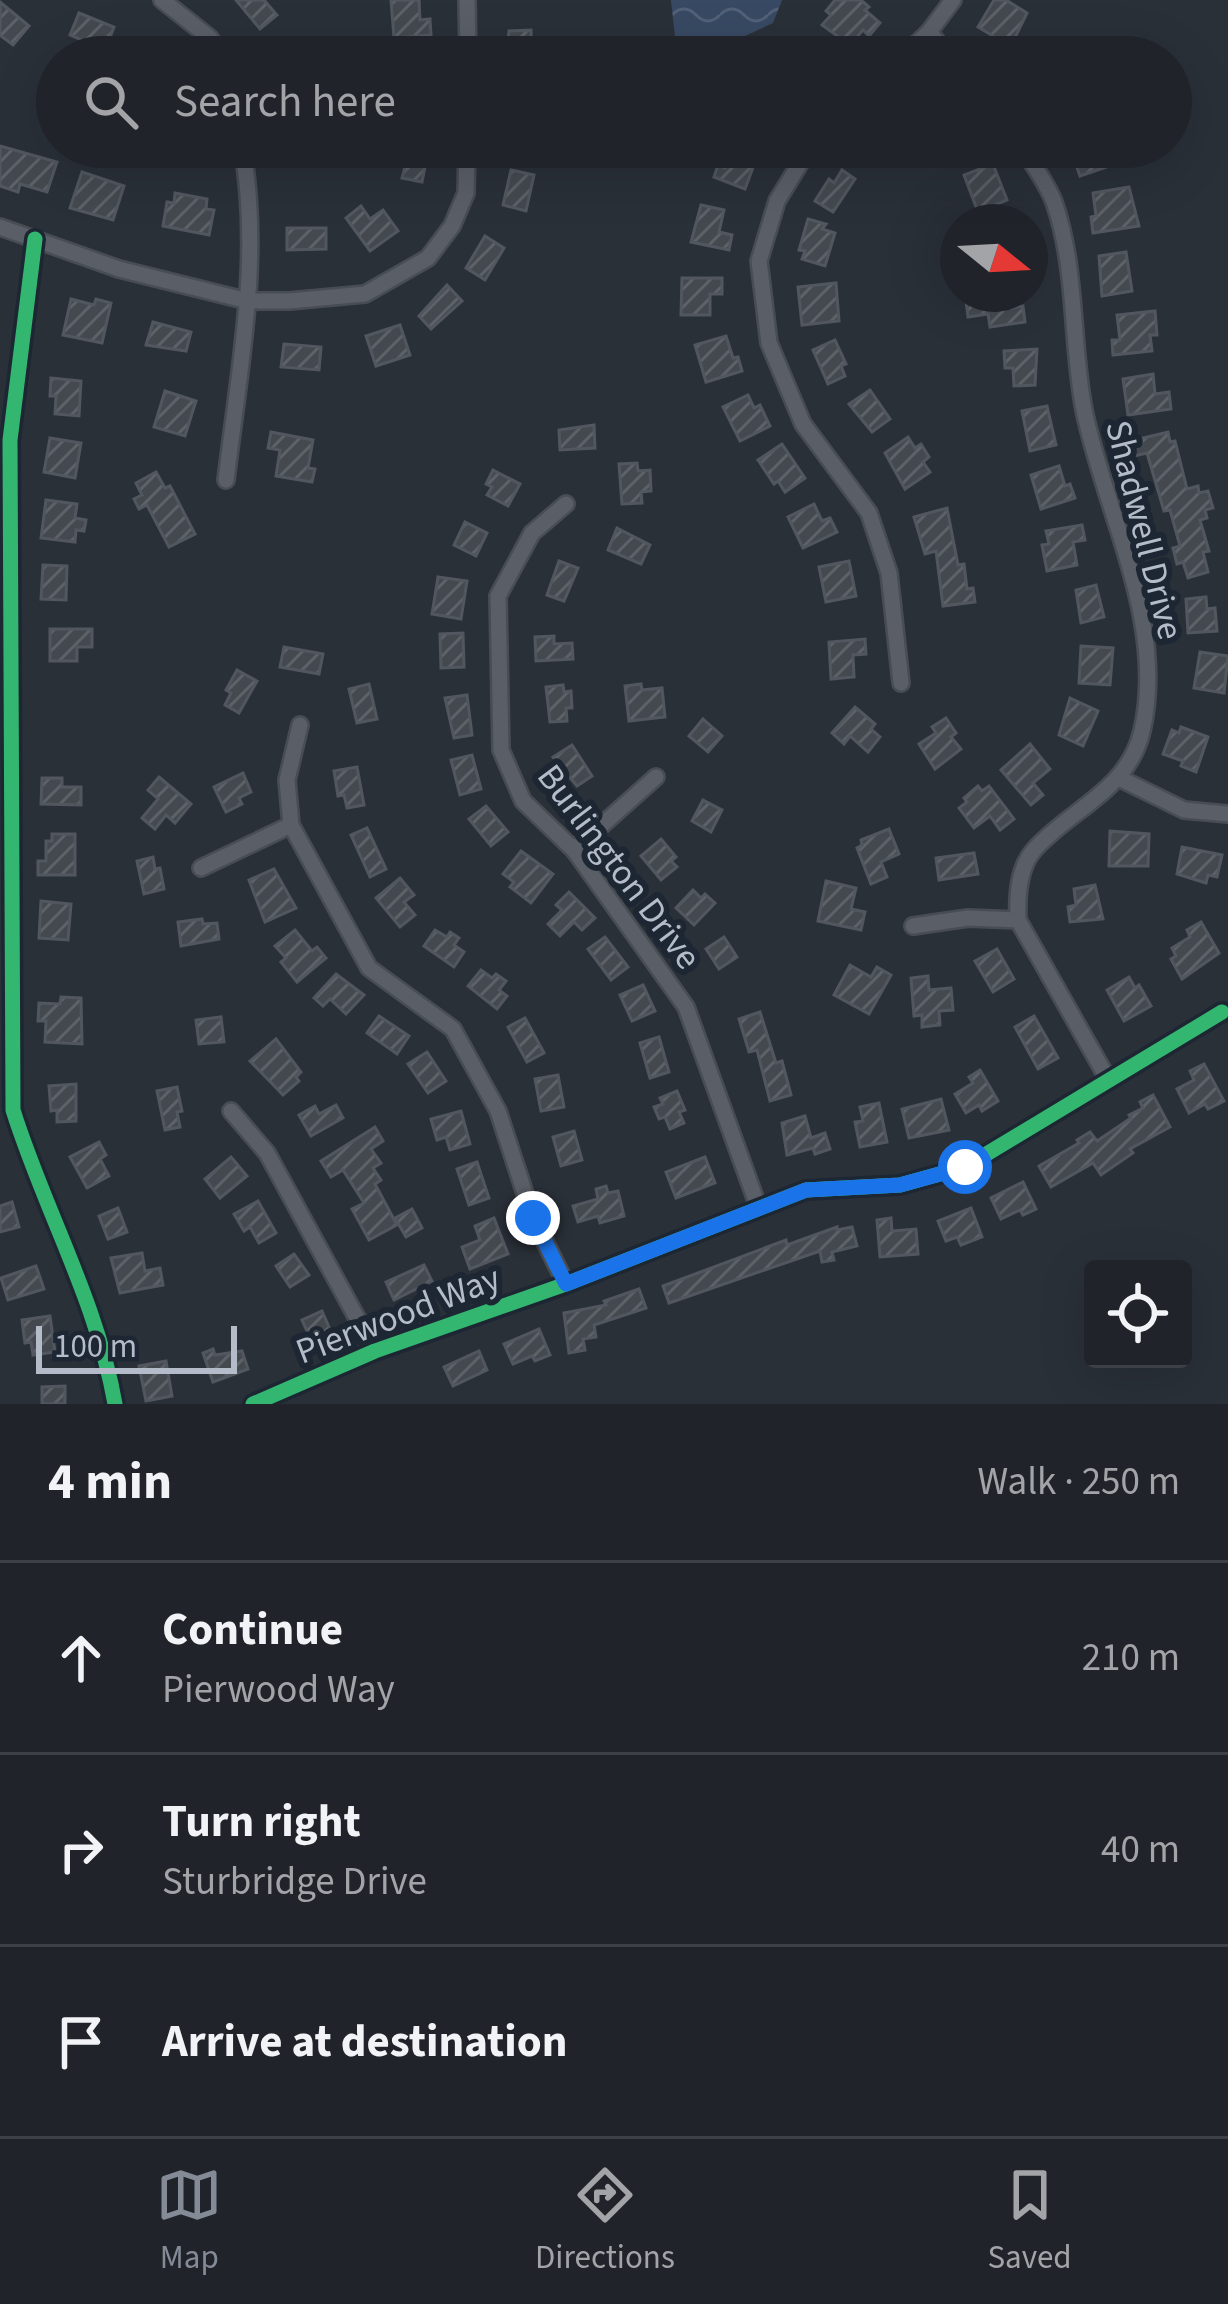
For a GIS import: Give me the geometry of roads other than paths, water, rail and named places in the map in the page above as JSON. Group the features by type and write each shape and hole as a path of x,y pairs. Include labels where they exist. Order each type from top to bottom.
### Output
{"street":[{"path":"162,0 207,36"},
{"path":"467,0 468,36"},
{"path":"924,36 953,0"},
{"path":"928,32 932,36"},
{"path":"226,480 248,301 246,168"},
{"path":"0,227 119,269 248,301 365,294 428,258 452,226 466,193 467,168"},
{"path":"797,168 777,201 759,261 769,343 803,424 869,513 889,573 901,683"},
{"name":"Shadwell Drive","path":"1018,920 1017,890 1031,852 1119,778 1142,733 1147,671 1128,561 1100,480 1083,407 1069,275 1053,200 1034,168"},
{"path":"35,239 10,440 13,1110 34,1179 64,1238 116,1404"},
{"name":"Burlington Drive","path":"566,504 532,532 498,596 501,750 523,801 574,850 686,1007 758,1206"},
{"path":"301,725 287,780 291,826 369,968 453,1029 498,1111 533,1218 566,1284"},
{"path":"574,850 656,777"},
{"path":"1119,778 1184,810 1228,814"},
{"path":"201,868 291,826"},
{"path":"913,926 968,918 1018,920 1109,1081"},
{"name":"Pierwood Way","path":"253,1404 375,1351 566,1284 806,1190 900,1185 965,1167 1222,1012"},
{"path":"230,1111 267,1153 375,1351"}],"water":[{"path":"671,0 782,0 773,23 745,36 675,36"}]}
